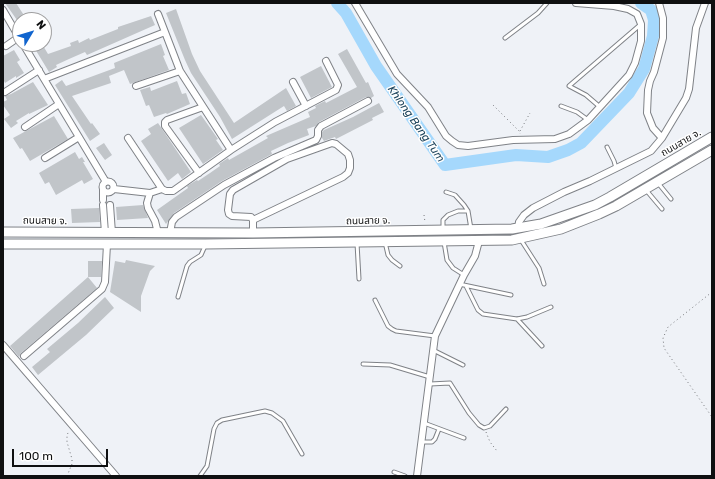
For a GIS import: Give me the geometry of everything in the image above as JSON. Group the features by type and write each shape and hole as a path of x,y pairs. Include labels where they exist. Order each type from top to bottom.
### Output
{"main road":[{"name":"ถนนสาย จ.","path":"3,232 253,233 443,231 518,228 552,220 610,197 712,137"},
{"path":"3,244 357,243 520,239 543,234 581,222 616,206 712,150"}],"street":[{"path":"355,3 397,74 428,107 446,136 458,145 468,146 520,140 555,139 569,134 588,120 629,75 635,63 641,40 641,24 637,14 628,9 614,6 576,3"},
{"path":"659,3 664,18 663,38 648,90 647,113 653,128 662,138"},
{"path":"518,228 519,222 524,215 534,208 564,192 651,151 662,138 686,98 689,89 696,28 705,3"},
{"path":"3,10 12,25"},
{"path":"158,14 180,71 231,150"},
{"path":"44,79 165,32"},
{"path":"6,46 12,43"},
{"path":"28,52 106,182"},
{"path":"128,138 162,189 166,191 173,191 231,150 276,122 337,89 338,85 326,61"},
{"path":"4,92 39,70"},
{"path":"136,86 180,71"},
{"path":"293,82 306,106"},
{"path":"170,233 172,222 176,217 218,189 274,158 316,140 318,130 321,126 368,101"},
{"path":"25,127 59,104"},
{"path":"199,173 165,126 165,122 203,108"},
{"path":"45,158 79,137"},
{"path":"332,143 336,144 348,154 350,168 348,173 343,177 253,220 251,217 232,216 229,214 230,194 233,190 287,160 332,143"},
{"path":"106,182 103,185 103,203 109,233"},
{"path":"106,182 111,182 114,186 110,203 109,233"},
{"path":"103,190 105,192 150,193 162,189"},
{"path":"150,193 147,203 155,221 158,233"},
{"path":"253,220 253,233"},
{"path":"417,476 435,336 463,285 464,275 475,256 479,241"},
{"path":"24,356 102,289 105,282 107,244"},
{"path":"3,345 73,425 115,476"}],"lane":[{"path":"505,38 538,13 547,3"},
{"path":"600,107 586,95 570,86 641,24"},
{"path":"561,106 577,112 588,120"},
{"path":"607,147 614,160 616,168"},
{"path":"657,182 672,199"},
{"path":"645,189 662,209"},
{"path":"446,192 455,195 468,211 471,230"},
{"path":"443,231 443,220 448,215 458,211 468,211"},
{"path":"520,239 539,268 544,284"},
{"path":"384,242 388,255 400,266"},
{"path":"444,242 447,260 452,268 464,275"},
{"path":"357,243 359,279"},
{"path":"178,297 187,266 190,262 201,255 205,244"},
{"path":"463,285 511,295"},
{"path":"463,285 478,310 483,314 517,319 527,317 551,307"},
{"path":"376,300 388,326 392,329 435,336"},
{"path":"517,319 542,346"},
{"path":"433,350 463,365"},
{"path":"363,364 390,365 430,377"},
{"path":"430,384 450,383 469,413 479,425 484,428 490,426 506,409"},
{"path":"200,476 207,466 214,429 217,423 222,420 265,411 272,412 283,421 302,454"},
{"path":"424,423 464,438"},
{"path":"421,442 432,442 435,439 439,429"},
{"path":"394,472 405,476"}],"path":[{"path":"493,105 520,132"},
{"path":"520,140 520,132 530,113"},
{"path":"712,292 668,327 663,338 664,348 712,417"},
{"path":"67,476 72,464 72,459 68,448 67,435 70,427 73,425"},
{"path":"484,428 490,442 497,452"}],"building":[{"path":"5,3 16,3 22,12 12,13"},
{"path":"176,9 192,54 200,71 234,123 286,88 296,106 287,111 284,106 232,139 220,117 191,73 185,60 166,13"},
{"path":"151,16 155,25 87,55 85,52 69,59 56,65 57,67 49,72 37,52 47,52 48,54 71,46 70,43 78,40 79,43 89,38 90,40 118,29 118,27"},
{"path":"161,44 165,55 163,56 169,70 130,84 124,70 109,76 111,83 72,96 91,124 92,123 100,134 90,141 55,85 62,80 66,86 115,68 114,63"},
{"path":"347,49 366,83 368,82 374,96 371,98 366,97 319,122 316,126 307,129 309,135 271,151 272,154 222,181 174,213 166,224 157,210 188,188 187,186 210,173 228,158 229,160 268,138 266,136 310,117 308,112 316,108 315,106 325,101 326,103 357,87 338,54"},
{"path":"12,51 15,52 20,60 17,62 24,73 5,83 3,79 3,56"},
{"path":"321,66 332,87 311,98 300,77"},
{"path":"177,81 182,94 186,93 190,104 167,114 154,117 149,105 146,106 140,90 150,87 151,91"},
{"path":"33,82 48,105 29,113 16,121 18,123 11,128 4,119 10,115 3,105 3,102 7,100 5,96"},
{"path":"379,103 384,112 372,118 373,120 336,139 335,137 324,141 322,138 322,132 324,130"},
{"path":"201,115 218,139 216,140 223,150 203,164 179,128"},
{"path":"54,116 68,139 30,161 22,148 20,149 13,138"},
{"path":"158,123 191,172 182,179 178,173 168,181 141,141 151,134 148,129"},
{"path":"104,143 112,155 105,160 96,148"},
{"path":"75,152 79,159 82,157 85,162 83,162 93,179 84,184 82,180 56,195 49,182 45,184 39,173"},
{"path":"143,205 148,218 117,220 116,207"},
{"path":"99,208 100,222 72,223 71,209"},
{"path":"126,260 155,266 150,271 141,296 141,312 110,292 115,261 125,263"},
{"path":"88,261 102,261 101,277 88,277"},
{"path":"88,277 97,288 21,353 19,357 10,346"},
{"path":"105,297 114,308 86,335 38,375 32,367 50,352 47,349 78,323"}],"waterway":[{"name":"Khlong Bang Tum","path":"337,3 346,13 376,66 445,165 516,155 548,157 568,150 581,143 629,93 644,69 653,36 654,20 651,10 641,3"}]}
